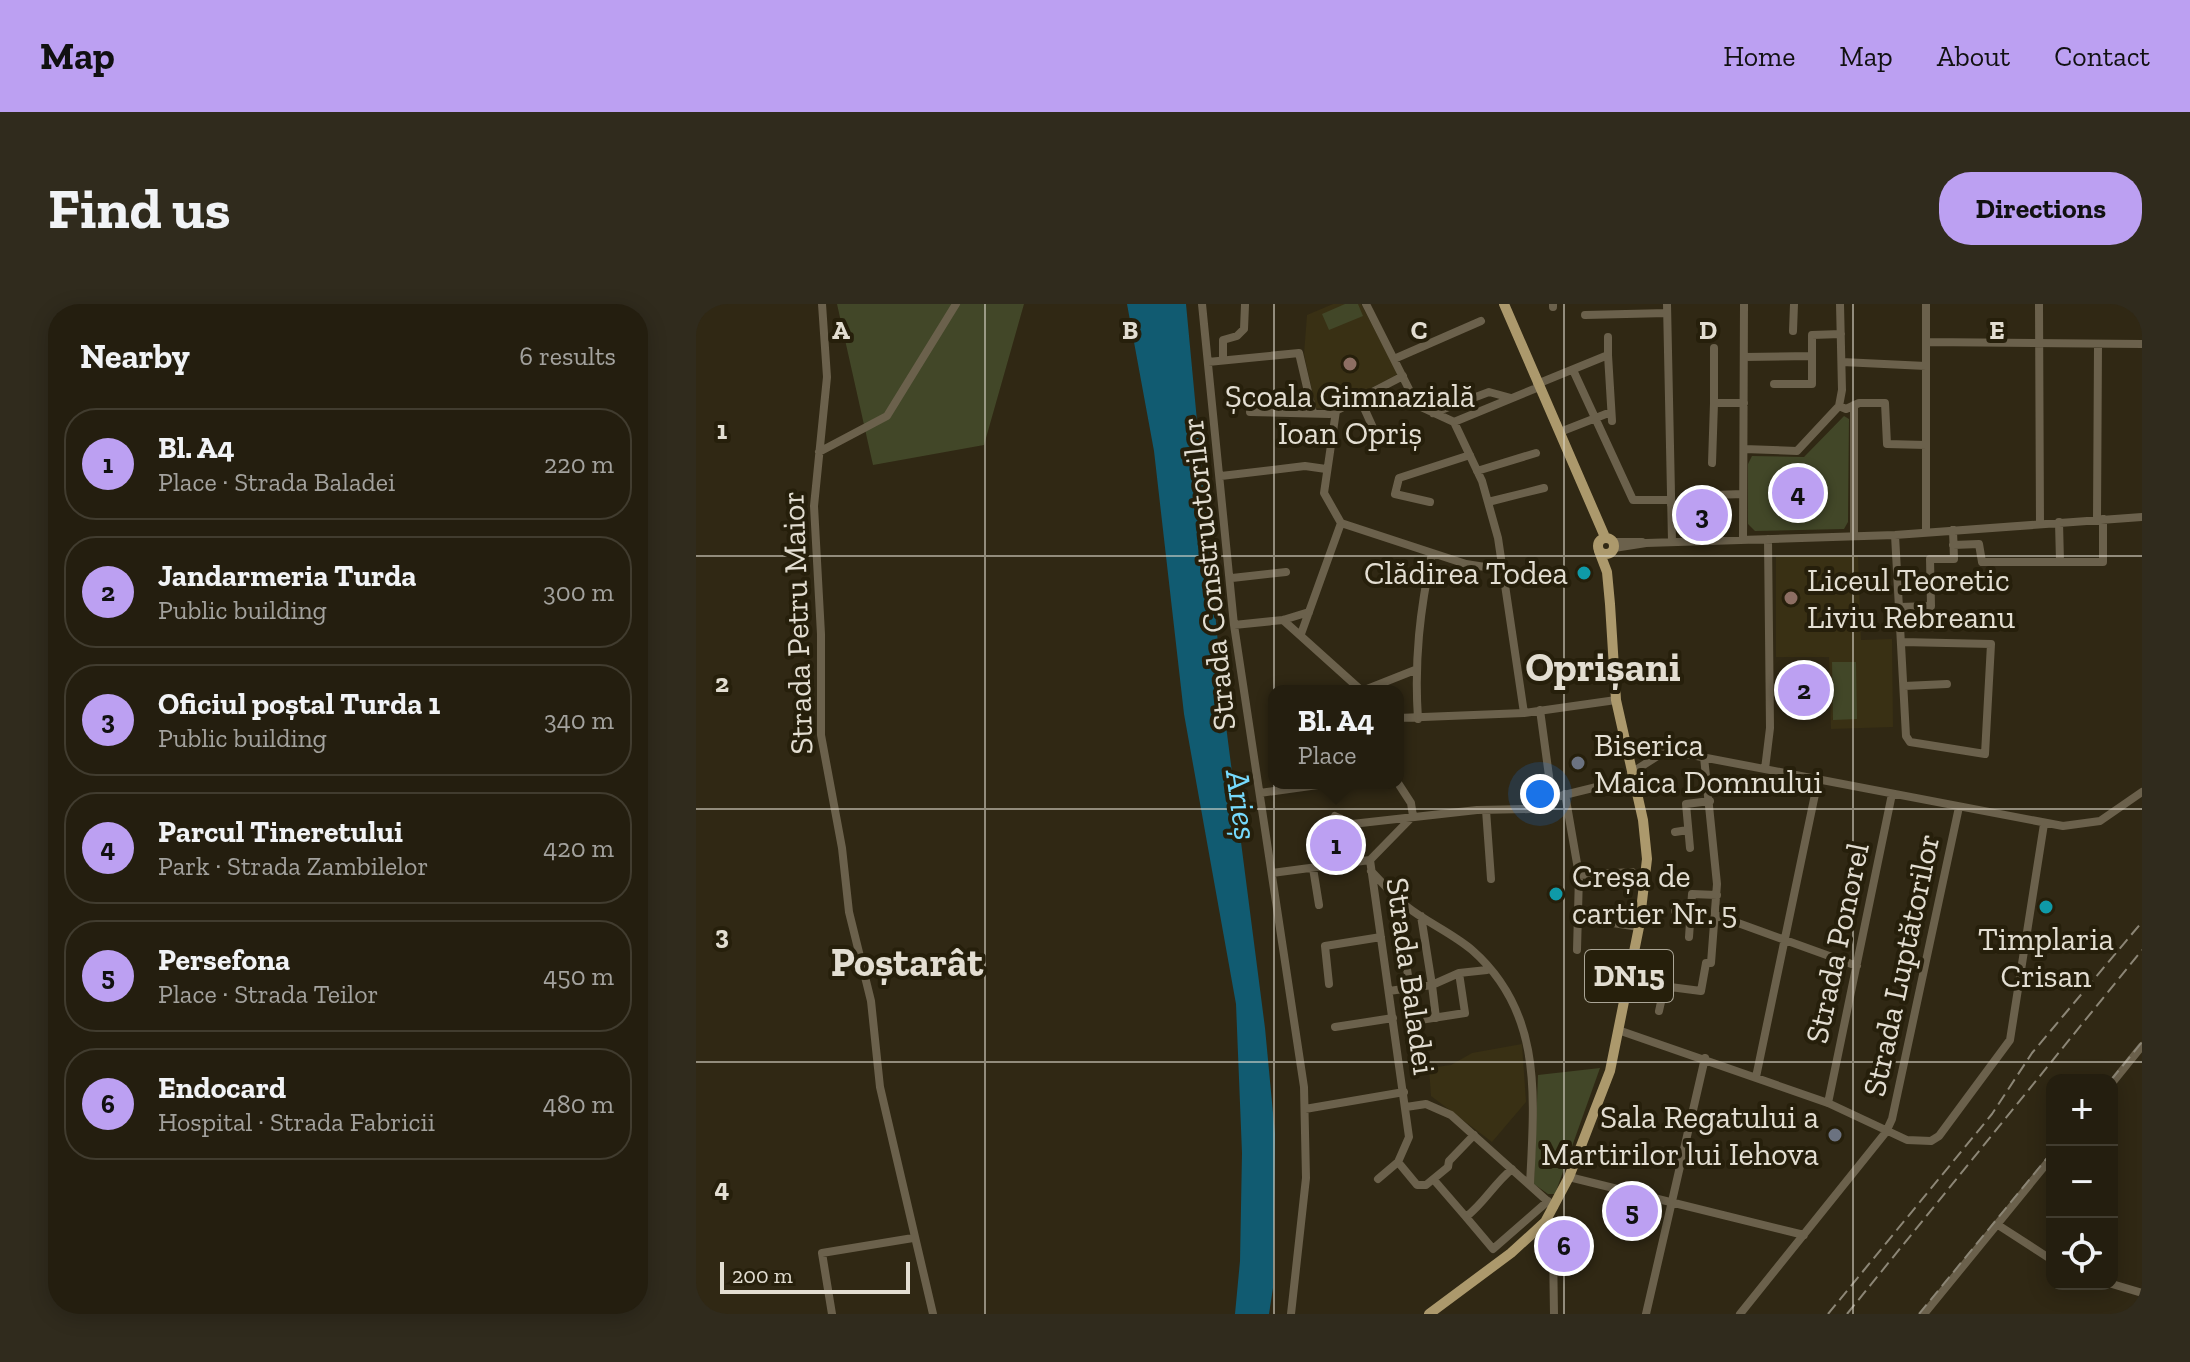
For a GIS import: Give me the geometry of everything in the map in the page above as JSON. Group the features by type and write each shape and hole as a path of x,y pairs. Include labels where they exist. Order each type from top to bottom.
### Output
{"main road":[{"name":"DN15","path":"1429,1314 1511,1253 1545,1222 1551,1204 1569,1177 1610,1071 1639,927 1647,859 1643,820 1616,700 1606,546 1504,304"}],"street":[{"name":"Strada Petru Maior","path":"822,304 827,377 814,506 821,634 821,735 840,836 849,912 871,1001 880,1087 933,1314"},
{"path":"819,452 887,416 956,304"},
{"name":"Strada Constructorilor","path":"1202,304 1232,578 1234,625 1305,1109 1306,1178 1291,1314"},
{"path":"1366,304 1417,405 1454,422 1608,355"},
{"path":"1743,539 1744,304"},
{"path":"1793,331 1794,304"},
{"path":"1744,449 1797,451 1839,406 1842,362 1840,304"},
{"path":"1926,304 1926,532"},
{"path":"2039,304 2040,524"},
{"path":"1223,360 1223,340 1237,336 1244,329 1245,305"},
{"path":"1585,315 1667,309 1672,541"},
{"path":"1394,359 1481,321"},
{"path":"1774,384 1812,384 1812,335 1841,334"},
{"path":"1560,432 1597,417 1612,416 1608,337"},
{"path":"1926,342 2142,344"},
{"path":"1953,545 1979,544 1982,562 2103,562 2098,345"},
{"path":"1712,463 1714,348"},
{"path":"1208,362 1299,353 1313,413"},
{"path":"1744,357 1812,356"},
{"path":"1842,362 1926,366"},
{"path":"1573,370 1633,500 1703,504"},
{"path":"1250,412 1322,415 1336,411 1403,376"},
{"path":"1433,414 1489,392 1512,399"},
{"path":"1360,399 1374,430"},
{"path":"1714,403 1744,403"},
{"path":"1839,406 1846,409 1854,405 1885,403 1887,444 1926,445"},
{"path":"1854,405 1854,536"},
{"path":"1336,411 1324,493 1341,523 1432,553 1504,570"},
{"path":"1454,422 1488,502 1504,570 1524,713"},
{"path":"1477,471 1536,453"},
{"path":"1430,502 1395,494 1399,478 1470,455"},
{"path":"1221,476 1305,466 1326,469"},
{"path":"1488,502 1544,488"},
{"path":"1714,495 1743,494"},
{"path":"1606,546 1672,541 1895,535 2142,517"},
{"path":"2059,522 2060,562"},
{"path":"1301,634 1341,523"},
{"path":"1900,607 1931,606 1930,559 1954,559 1953,530"},
{"path":"1895,535 1908,741 1985,754 1991,644 1902,642"},
{"path":"1765,769 1770,728 1768,539"},
{"path":"1418,719 1415,670 1418,620 1432,553"},
{"path":"1232,578 1286,572"},
{"path":"1234,625 1283,620 1309,612"},
{"path":"1283,620 1356,685"},
{"path":"1377,685 1415,670"},
{"path":"1904,686 1947,684"},
{"path":"1404,718 1524,713 1616,700"},
{"path":"1540,710 1552,798"},
{"path":"1623,742 2044,824 2074,826 2100,821 2142,792"},
{"path":"1631,773 1667,750"},
{"path":"1659,1011 1663,993 1668,993 1670,987 1701,991 1706,963 1711,963 1717,895 1704,757"},
{"path":"1756,1077 1818,780"},
{"path":"1335,816 1352,824 1413,816 1531,809 1552,798 1621,781"},
{"path":"1260,793 1289,789"},
{"path":"1402,789 1411,803 1413,816"},
{"path":"1565,794 1579,875 1577,950"},
{"name":"Strada Ponorel","path":"1828,1103 1892,794"},
{"path":"1690,848 1686,804 1710,801"},
{"name":"Strada Luptătorilor","path":"1886,1132 1924,981 1959,807"},
{"path":"1486,810 1491,879"},
{"path":"1370,860 1413,816"},
{"path":"1618,1030 1828,1103 1886,1132 1922,1142 1939,1136 2010,1040 2044,824"},
{"path":"1675,832 1688,830"},
{"name":"Strada Baladei","path":"1272,873 1370,860 1406,1107 1433,1106 1474,1135 1551,1204"},
{"path":"1313,868 1319,905"},
{"path":"1371,871 1405,906 1474,952 1512,999 1528,1044 1534,1100 1530,1185"},
{"path":"1579,875 1632,872"},
{"path":"1689,937 1692,894 1717,895"},
{"path":"1675,911 1691,912"},
{"path":"1716,915 1857,966"},
{"path":"1421,916 1436,1018"},
{"path":"1580,918 1639,927"},
{"path":"1329,984 1325,946 1381,937"},
{"path":"1404,950 1410,988"},
{"path":"1389,991 1432,985 1459,973 1487,970"},
{"path":"1420,1020 1465,1013 1459,973"},
{"path":"1335,1027 1393,1018"},
{"path":"2118,1076 2142,1046"},
{"path":"1646,1314 1705,1058"},
{"path":"1305,1109 1404,1092"},
{"path":"1378,1179 1398,1162 1409,1142 1406,1107"},
{"path":"1740,1314 1886,1132"},
{"path":"1398,1162 1417,1185 1434,1180 1474,1135"},
{"path":"1924,1314 2046,1165"},
{"path":"1466,1217 1485,1202 1490,1187 1512,1169"},
{"path":"1569,1177 1804,1235"},
{"path":"1434,1180 1493,1249 1551,1204"},
{"path":"1545,1222 1553,1247 1554,1314"},
{"path":"1998,1225 2046,1256"},
{"path":"832,1314 822,1253 913,1238"},
{"path":"2118,1286 2142,1293"},
{"path":"1444,1303 1449,1314"}],"shaded area":[{"name":"Școala Gimnazială Ioan Opriș","path":"1333,304 1361,304 1398,374 1329,410 1316,408 1304,354 1307,315"},
{"path":"1776,556 1858,556 1861,640 1892,639 1893,727 1831,729 1829,657 1776,657"},
{"path":"1522,1044 1526,1102 1492,1142 1431,1096 1429,1068 1451,1065 1472,1053"}],"green space":[{"path":"837,304 1024,304 984,445 873,465"},
{"path":"1345,304 1358,304 1363,316 1329,330 1322,314"},
{"path":"1844,416 1849,419 1848,522 1844,529 1755,531 1748,524 1748,464 1752,456 1804,457"},
{"path":"1832,662 1856,662 1857,719 1833,720"},
{"path":"1600,1068 1555,1194 1548,1194 1534,1184 1538,1075"}],"water":[{"path":"1127,304 1186,304 1225,718 1265,1028 1275,1134 1273,1288 1269,1314 1235,1314 1240,1261 1242,1153 1236,1004 1184,714 1154,451"}],"railway":[{"path":"1828,1314 1992,1114 2032,1053 2142,922"},
{"path":"1847,1314 2142,950"},
{"path":"2116,1074 2142,1042"},
{"path":"1919,1314 2046,1159"}],"place":[{"name":"Școala Gimnazială Ioan Opriș","path":"1350,364"},
{"name":"Parcul Tineretului","path":"1798,493"},
{"name":"Oficiul poștal Turda 1","path":"1702,515"},
{"name":"Clădirea Todea","path":"1584,573"},
{"name":"Liceul Teoretic Liviu Rebreanu","path":"1791,598"},
{"name":"Jandarmeria Turda","path":"1804,690"},
{"name":"Biserica Maica Domnului","path":"1578,763"},
{"name":"Bl. A4","path":"1336,845"},
{"name":"Creșa de cartier Nr. 5","path":"1556,894"},
{"name":"Timplaria Crisan","path":"2046,907"},
{"name":"Sala Regatului a Martirilor lui Iehova","path":"1835,1135"},
{"name":"Persefona","path":"1632,1211"},
{"name":"Endocard","path":"1564,1246"}],"district":[{"name":"Oprișani","path":"1603,667"},
{"name":"Poștarât","path":"907,962"}],"water label":[{"name":"Arieș","path":"1242,805"}]}
